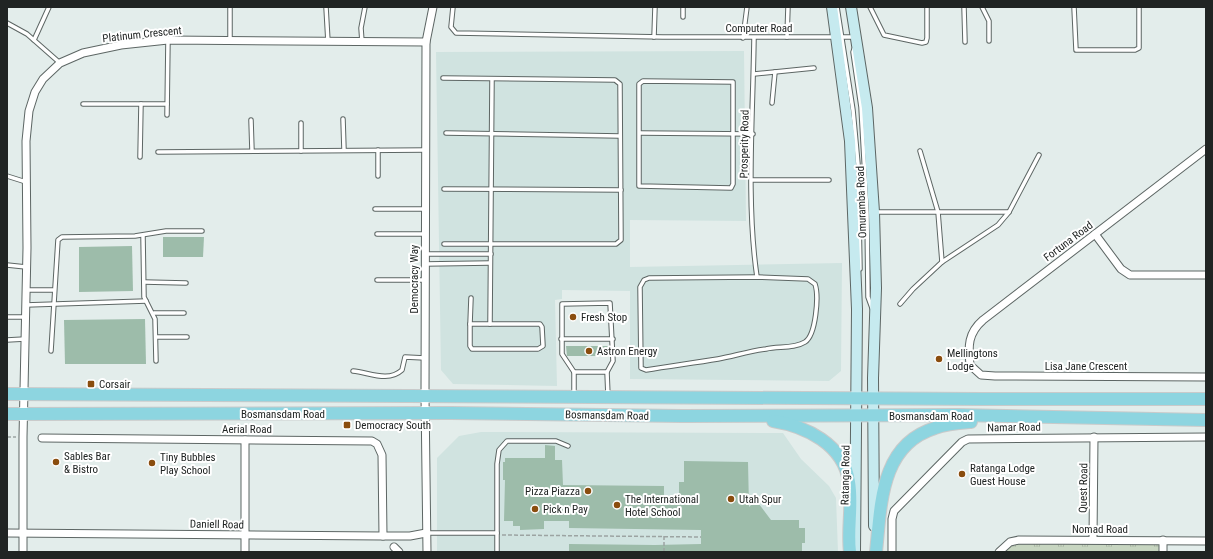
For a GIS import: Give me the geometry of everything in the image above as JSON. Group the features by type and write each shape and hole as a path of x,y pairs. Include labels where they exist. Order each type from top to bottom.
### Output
{"main road":[{"name":"Omuramba Road","path":"832,7 840,37 850,141 857,310 857,398"},
{"name":"Omuramba Road","path":"851,7 870,137 876,288 874,398"},
{"name":"Bosmansdam Road","path":"7,394 874,398 982,400 1206,399"},
{"name":"Ratanga Road","path":"856,552 857,398"},
{"path":"874,398 875,552"},
{"name":"Bosmansdam Road","path":"7,414 425,412 1206,420"},
{"path":"738,416 798,426 811,432 834,450 840,459 849,480 850,552"},
{"path":"875,552 884,489 890,467 900,451 909,443 934,428 1004,417"}],"street":[{"name":"Democracy Way","path":"427,552 425,412 426,42 433,7"},
{"name":"Platinum Crescent","path":"23,552 26,141 29,112 36,92 43,79 60,63 83,53 107,47 168,40 426,42"},
{"name":"Fortuna Road","path":"970,365 969,350 971,333 975,327 1206,149"},
{"path":"1095,234 1121,268 1130,275 1206,275"},
{"name":"Lisa Jane Crescent","path":"970,365 981,375 995,376 1206,377"},
{"name":"Quest Road","path":"1094,437 1094,539"},
{"name":"Namar Road","path":"892,552 892,518 894,510 962,442 975,438 1206,437"},
{"name":"Aerial Road","path":"42,438 366,440 377,444 382,454 382,536"},
{"path":"245,440 245,552"},
{"name":"Daniell Road","path":"7,533 410,536 426,533"},
{"name":"Nomad Road","path":"999,552 1010,542 1019,540 1094,539 1206,541"},
{"path":"1162,552 1163,540"}],"lane":[{"path":"34,40 49,7"},
{"path":"230,7 230,41"},
{"path":"326,7 328,42"},
{"path":"362,42 365,7"},
{"name":"Computer Road","path":"454,7 451,27 456,33 743,38 840,37 857,40"},
{"path":"654,37 655,7"},
{"path":"683,7 683,17"},
{"path":"743,38 747,7"},
{"path":"787,37 788,7"},
{"path":"837,7 840,37"},
{"path":"870,7 881,32 884,35 922,43 926,42 927,38 927,7"},
{"path":"964,7 965,42"},
{"path":"982,7 988,21 989,41"},
{"path":"1074,7 1076,50 1135,50 1139,48 1139,7"},
{"path":"7,24 27,34 60,63"},
{"name":"Prosperity Road","path":"754,38 752,180 753,250 757,277"},
{"path":"167,115 168,40"},
{"path":"857,40 853,52 861,107 867,213 868,297 875,314"},
{"path":"754,74 814,68"},
{"path":"772,103 776,72"},
{"path":"443,78 618,81 620,84 621,240 616,244 444,244"},
{"path":"490,324 492,80"},
{"path":"642,81 732,81 734,85 732,187 728,189 640,187 640,133 639,84 642,81"},
{"path":"83,104 167,104"},
{"path":"140,157 141,104"},
{"path":"343,119 344,150"},
{"path":"251,120 252,151"},
{"path":"301,123 301,151"},
{"path":"446,133 620,136"},
{"path":"640,133 753,134"},
{"path":"378,150 378,176"},
{"path":"158,152 426,150"},
{"path":"920,152 938,212 942,262"},
{"path":"900,304 913,289 942,262 998,225 1009,212 1040,155"},
{"path":"7,176 26,182"},
{"path":"752,180 829,180"},
{"path":"444,189 620,190"},
{"path":"375,209 426,209"},
{"path":"874,212 1009,212"},
{"path":"51,351 56,243 60,238 143,236 166,231 202,231"},
{"path":"377,234 425,234"},
{"path":"143,236 144,282 146,301 154,313 156,361"},
{"path":"425,254 491,254"},
{"path":"425,264 490,263"},
{"path":"7,265 26,267"},
{"path":"757,277 808,279 815,284 817,292 816,314 812,331 806,342 793,346 769,348 720,359 646,370 641,368 640,287 644,280 649,278 757,277"},
{"path":"377,280 425,280"},
{"path":"144,282 186,283"},
{"path":"26,290 54,290"},
{"path":"470,324 540,324 542,327 543,346 538,349 472,349 470,346 470,324 471,298"},
{"path":"26,305 146,301"},
{"path":"574,397 574,372 562,357 561,306 563,303 609,302 611,304 613,361 607,372 608,397"},
{"path":"154,313 184,313"},
{"path":"7,317 25,317"},
{"path":"156,337 187,337"},
{"path":"7,340 25,339"},
{"path":"561,339 613,339"},
{"path":"353,371 363,372 369,376 394,376 402,370 405,357 425,358"},
{"path":"574,372 607,372"},
{"path":"497,552 499,450 505,442 510,440 556,441 568,446"},
{"path":"426,533 497,533"}],"path":[{"path":"497,533 505,535 701,537"},
{"path":"664,536 664,552"}],"shaded area":[{"path":"744,51 746,221 630,220 630,267 842,263 841,371 829,381 630,379 630,291 562,290 562,299 555,300 557,386 453,384 441,370 436,52"},
{"path":"481,432 783,433 801,459 829,486 836,498 838,552 437,552 437,458 459,436"}],"green space":[{"path":"1163,539 1163,552 1002,552 1012,542"}],"building":[{"path":"163,237 204,237 203,257 163,257"},
{"path":"132,246 133,291 79,292 79,247"},
{"path":"145,319 146,364 65,364 64,320"},
{"path":"566,346 609,346 609,356 567,356"},
{"path":"545,445 555,446 555,460 562,460 563,485 664,486 664,498 679,497 679,482 684,482 684,461 748,462 749,507 756,500 771,520 799,520 799,528 805,528 805,543 802,543 802,552 569,552 569,544 701,544 701,530 569,528 569,521 544,521 544,529 520,530 520,526 513,526 513,521 504,521 505,480 503,480 503,462 505,462 505,458 545,458"}],"place":[{"name":"Fresh Stop","path":"573,317"},
{"name":"Astron Energy","path":"589,351"},
{"name":"Mellingtons Lodge","path":"939,359"},
{"name":"Corsair","path":"91,384"},
{"name":"Democracy South","path":"347,425"},
{"name":"Sables Bar & Bistro","path":"56,462"},
{"name":"Tiny Bubbles Play School","path":"152,463"},
{"name":"Ratanga Lodge Guest House","path":"962,474"},
{"name":"Pizza Piazza","path":"588,491"},
{"name":"Utah Spur","path":"731,499"},
{"name":"The International Hotel School","path":"617,505"},
{"name":"Pick n Pay","path":"535,509"}]}
